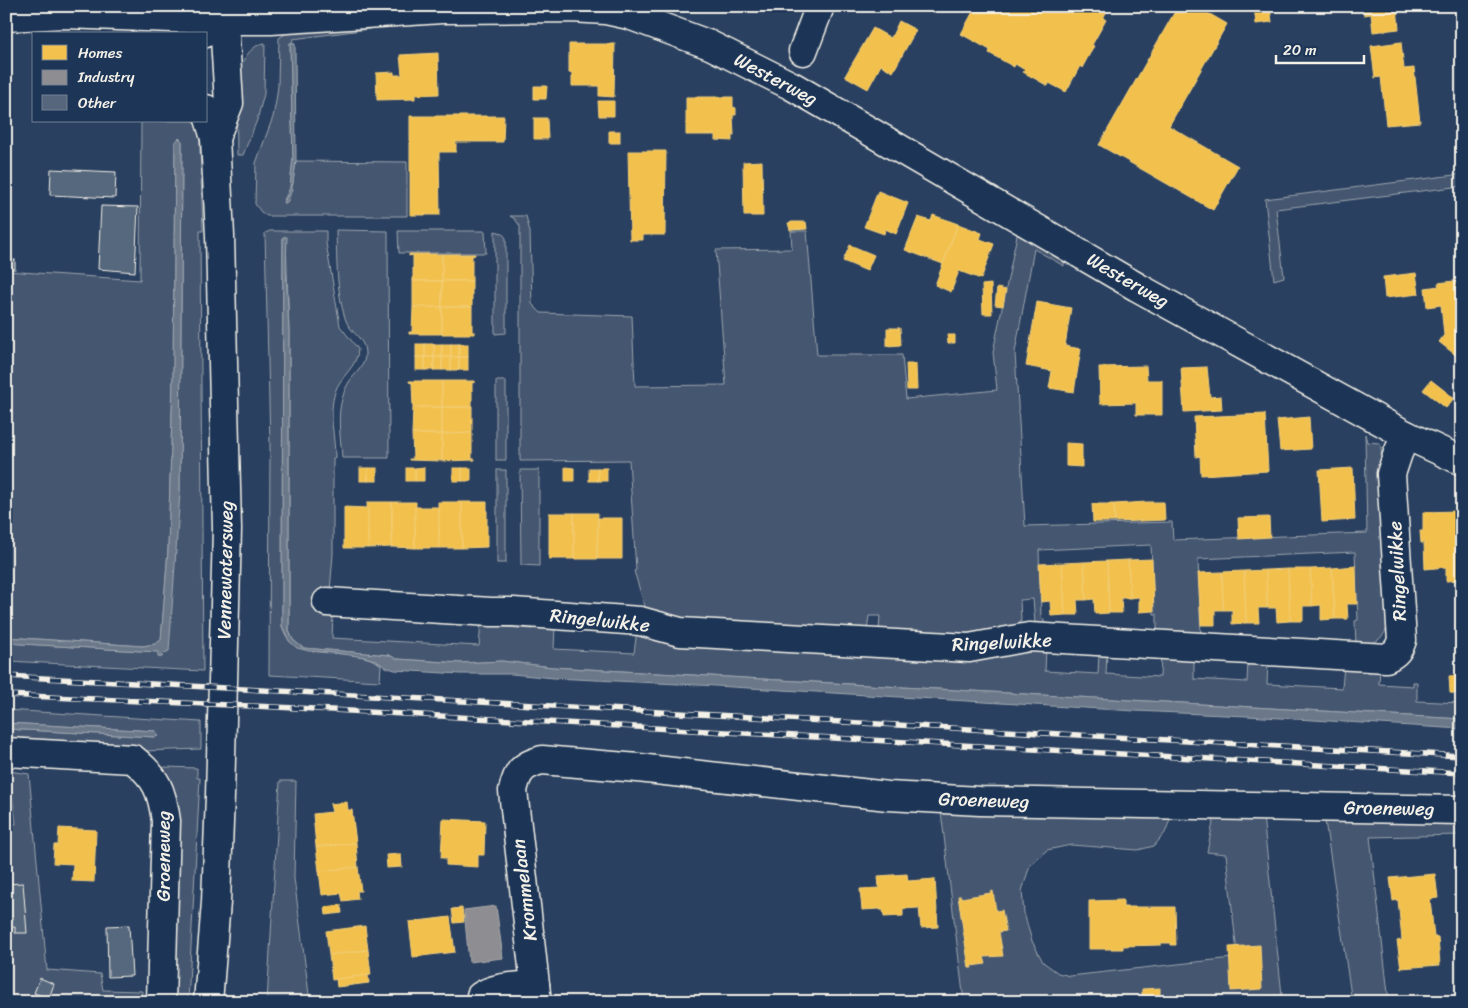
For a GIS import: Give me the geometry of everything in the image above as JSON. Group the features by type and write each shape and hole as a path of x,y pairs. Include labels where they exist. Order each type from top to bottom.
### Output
{"street":[{"path":"803,51 820,6"},
{"name":"Westerweg","path":"6,17 65,14 271,20 442,9 571,8 606,10 629,15 710,44 792,86 1137,287 1406,435 1462,461"},
{"name":"Vennewatersweg","path":"211,17 229,103 215,138"},
{"name":"Vennewatersweg","path":"208,115 215,138 220,236 227,529 220,806 216,902 208,1002"},
{"name":"Ringelwikke","path":"327,602 640,620 680,632 969,648 1029,637 1386,658 1393,656 1399,650 1402,640 1392,474 1406,435"},
{"name":"Groeneweg","path":"6,752 133,759 147,770 158,785 162,795 166,821 161,1002"},
{"name":"Groeneweg","path":"515,778 529,764 550,760 888,796 980,802 1462,810"},
{"name":"Krommelaan","path":"515,778 512,792 536,994"},
{"path":"482,1002 481,996 488,991 500,988 536,994"}],"shaded area":[{"path":"377,24 377,28 293,39 292,43 290,43 293,158 290,188 284,200 287,199 292,189 296,161 407,162 407,216 267,216 255,204 256,163 273,117 276,101 279,38 291,30"},
{"path":"265,43 264,94 257,120 243,155 237,155 236,79 246,56 254,48"},
{"path":"290,43 295,43 296,161 292,189 287,203 284,203 290,188 293,158"},
{"path":"141,122 199,122 203,231 200,231 203,671 6,661 6,643 159,652 158,657 162,657 180,492 182,141 175,143 173,379 168,550 161,641 143,646 6,637 6,271 140,280"},
{"path":"179,138 182,141 180,492 169,651 162,654 162,657 158,657 158,652 6,643 6,637 143,646 155,644 161,640 168,550 173,379 175,143"},
{"path":"1462,174 1462,186 1276,209 1284,277 1274,280 1265,199"},
{"path":"510,216 526,216 530,232 532,304 541,313 632,316 635,386 726,385 716,250 792,249 791,231 807,231 817,355 902,355 906,399 997,390 993,352 1018,230 1063,255 1064,266 1034,249 1015,352 1025,526 1172,522 1173,540 1367,533 1365,434 1367,442 1379,443 1381,447 1389,620 1385,632 1382,637 1374,642 1356,644 1355,621 1358,620 1355,552 1198,559 1201,637 1157,633 1157,614 1154,614 1151,545 1039,550 1041,618 1044,619 1044,627 1038,626 1035,623 1033,599 1020,600 1021,621 1019,624 970,636 879,631 880,616 869,616 867,631 684,622 646,610 634,571 636,570 629,460 520,461 520,226"},
{"path":"336,230 388,231 389,458 342,458 341,403 348,384 364,362 365,353 360,339 347,323 342,307 338,275"},
{"path":"270,231 326,231 326,243 340,326 358,349 355,361 337,386 332,408 335,458 333,458 333,554 330,591 333,614 332,638 479,646 481,622 502,623 503,627 533,629 533,624 555,625 554,649 634,653 637,630 1046,649 1045,671 1098,674 1099,653 1107,653 1106,674 1160,677 1161,656 1194,657 1194,679 1247,682 1248,661 1268,662 1267,684 1342,688 1344,666 1380,668 1379,684 1413,686 1413,682 1417,682 1417,701 1462,703 1462,719 552,667 502,661 461,663 397,659 389,655 303,648 326,653 356,655 370,659 381,665 380,681 269,675 270,445 265,233","holes":["283,237 286,237 289,332 289,631 293,640 303,648 288,639 282,626"]},
{"path":"398,231 485,231 486,253 399,253"},
{"path":"495,231 502,233 506,238 506,333 495,334"},
{"path":"283,237 287,237 286,267 289,332 289,631 293,640 303,648 389,655 397,659 461,663 502,661 552,667 1462,719 1462,729 554,678 512,674 460,674 395,670 365,657 297,648 289,641 282,626"},
{"path":"496,381 506,381 506,460 496,460"},
{"path":"497,470 506,470 506,563 497,563"},
{"path":"520,470 539,470 539,566 521,565"},
{"path":"6,710 201,722 201,749 142,751 6,742 6,729 155,737 158,735 155,731 6,723"},
{"path":"6,723 156,731 158,736 6,729"},
{"path":"165,767 197,768 197,778 200,778 188,1002 169,1002 160,769"},
{"path":"9,771 29,774 47,970 100,974 103,990 142,991 141,1002 6,1002 6,825 16,824"},
{"path":"280,781 296,781 294,878 310,1002 267,1002"},
{"path":"941,811 1172,814 1165,833 1154,846 1138,850 1071,845 1047,850 1030,865 1022,891 1024,913 1032,941 1043,962 1058,973 1070,976 1232,958 1237,953 1226,854 1207,852 1215,813 1263,816 1282,995 1232,1002 964,1002"},
{"path":"1324,814 1462,816 1462,835 1370,837 1389,1002 1352,1002"}],"building: Homes":[{"path":"976,6 1110,6 1103,18 1106,20 1092,45 1094,46 1082,68 1080,66 1066,92 1049,83 1048,86 1023,72 1025,70 1015,64 1014,67 989,53 990,50 961,34"},
{"path":"1178,6 1196,6 1227,24 1169,126 1238,166 1213,210 1099,145"},
{"path":"1254,6 1270,6 1272,22 1256,24"},
{"path":"1363,6 1397,6 1399,29 1373,32 1371,14 1364,15"},
{"path":"899,21 916,30 893,72 881,65 868,89 845,76 873,28 891,38"},
{"path":"1401,42 1404,69 1414,68 1420,122 1386,125 1381,77 1375,78 1371,46"},
{"path":"569,44 615,44 614,97 599,96 599,86 572,86 572,73 569,73"},
{"path":"438,53 439,94 415,95 415,99 377,100 376,73 394,72 394,75 402,75 400,55"},
{"path":"534,86 547,86 546,99 534,99"},
{"path":"686,97 733,97 733,107 736,108 736,115 733,115 734,135 732,135 732,141 715,140 715,135 686,135"},
{"path":"598,101 614,101 614,116 599,116"},
{"path":"410,116 504,116 503,142 456,142 456,152 439,152 440,215 410,215"},
{"path":"534,118 547,118 548,139 534,139"},
{"path":"609,131 620,131 620,143 609,143"},
{"path":"628,151 666,151 665,235 643,235 643,240 630,240"},
{"path":"762,161 763,216 744,216 743,162"},
{"path":"878,191 908,203 896,234 885,229 884,234 864,227"},
{"path":"933,215 958,224 943,264 905,250 918,217 931,221"},
{"path":"806,222 807,229 790,230 788,223"},
{"path":"958,224 982,233 980,239 994,244 981,279 959,271 951,292 935,285"},
{"path":"850,245 874,255 867,271 843,261"},
{"path":"409,254 442,254 442,281 413,281 413,255 409,256"},
{"path":"442,254 475,254 472,256 472,281 442,281"},
{"path":"1416,273 1419,294 1385,298 1383,277"},
{"path":"1462,280 1462,360 1439,342 1444,335 1441,305 1427,307 1425,288 1439,286 1438,283"},
{"path":"413,281 442,281 442,307 413,307"},
{"path":"442,281 472,281 472,307 442,307"},
{"path":"991,284 992,314 983,314 982,285"},
{"path":"997,288 1006,290 1003,306 995,305"},
{"path":"1037,302 1071,308 1065,346 1081,349 1074,392 1049,388 1052,371 1026,366"},
{"path":"413,307 442,307 442,334 409,334 409,332 412,332"},
{"path":"442,307 472,307 472,332 475,332 475,334 442,334"},
{"path":"887,328 900,328 901,345 887,346"},
{"path":"947,335 955,335 955,343 948,343"},
{"path":"416,344 425,344 425,357 416,357"},
{"path":"425,344 434,344 434,357 425,357"},
{"path":"434,344 442,344 442,357 434,357"},
{"path":"442,344 451,344 451,357 442,357"},
{"path":"451,344 459,344 459,357 451,357"},
{"path":"459,344 468,344 468,357 459,357"},
{"path":"416,357 425,357 425,370 416,370"},
{"path":"425,357 434,357 434,370 425,370"},
{"path":"434,357 442,357 442,370 434,370"},
{"path":"442,357 451,357 451,370 442,370"},
{"path":"451,357 459,357 459,370 451,370"},
{"path":"459,357 468,357 468,370 459,370"},
{"path":"906,364 916,364 917,390 907,390"},
{"path":"1146,366 1147,380 1162,380 1162,415 1136,415 1136,403 1100,404 1099,367"},
{"path":"1207,367 1210,397 1221,396 1222,410 1184,412 1181,368"},
{"path":"1431,380 1454,398 1446,408 1423,390"},
{"path":"409,381 442,381 442,407 413,407 412,383"},
{"path":"442,381 475,381 472,383 472,407 442,407"},
{"path":"413,407 442,407 442,434 412,434"},
{"path":"442,407 472,407 472,433 442,434"},
{"path":"1265,414 1268,471 1201,475 1200,456 1196,457 1194,417"},
{"path":"1309,417 1311,449 1280,451 1277,420"},
{"path":"472,433 472,459 475,460 442,461 442,434"},
{"path":"412,434 442,434 442,461 409,460 413,459"},
{"path":"1066,443 1082,444 1082,467 1066,466"},
{"path":"424,467 424,481 415,481 415,468"},
{"path":"565,467 574,468 574,481 565,481"},
{"path":"360,468 368,468 368,481 360,481"},
{"path":"368,468 377,468 377,481 368,481"},
{"path":"406,468 415,468 415,481 406,481"},
{"path":"453,468 462,468 462,481 453,481"},
{"path":"462,468 471,468 471,481 462,481"},
{"path":"589,468 598,468 598,481 589,481"},
{"path":"598,468 607,468 607,481 598,481"},
{"path":"1353,468 1355,520 1322,522 1319,470"},
{"path":"367,502 392,502 392,547 368,548"},
{"path":"392,502 416,502 415,548 392,547"},
{"path":"438,502 462,502 462,548 439,548"},
{"path":"462,502 487,502 487,547 462,548"},
{"path":"1164,502 1165,520 1115,522 1114,504"},
{"path":"1092,504 1114,504 1115,522 1093,522"},
{"path":"344,507 368,508 368,548 344,548"},
{"path":"415,507 439,507 439,548 415,548"},
{"path":"1457,511 1459,546 1462,546 1462,580 1446,581 1446,567 1425,569 1424,543 1421,543 1420,531 1423,531 1423,512"},
{"path":"549,513 574,513 574,559 549,559"},
{"path":"574,513 598,513 597,559 574,559"},
{"path":"1269,517 1270,537 1239,539 1238,518"},
{"path":"598,518 622,518 622,559 597,559"},
{"path":"1152,559 1154,611 1139,612 1139,597 1130,598 1128,560"},
{"path":"1128,560 1130,598 1121,598 1122,613 1109,613 1107,561"},
{"path":"1107,561 1109,613 1095,614 1094,599 1086,600 1084,562"},
{"path":"1084,562 1086,600 1077,600 1078,615 1065,615 1062,563"},
{"path":"1062,563 1065,615 1051,616 1050,601 1041,602 1039,564"},
{"path":"1356,566 1357,604 1347,604 1348,619 1335,619 1332,568"},
{"path":"1332,568 1335,619 1321,620 1321,605 1312,606 1310,569"},
{"path":"1288,569 1310,569 1312,606 1303,606 1303,621 1290,621"},
{"path":"1288,569 1290,621 1277,622 1276,608 1267,608 1266,570"},
{"path":"1266,570 1267,608 1258,608 1259,623 1246,623 1244,571"},
{"path":"1244,571 1246,623 1232,624 1232,610 1223,610 1222,572"},
{"path":"1222,572 1223,610 1215,610 1215,625 1201,625 1198,573"},
{"path":"1462,675 1462,694 1450,693 1449,676"},
{"path":"347,802 348,810 352,810 356,843 316,847 313,814 332,812 330,804"},
{"path":"443,819 485,821 484,855 478,855 478,867 446,865 446,858 441,858"},
{"path":"59,828 96,830 94,882 72,881 73,864 53,863 54,845 58,845"},
{"path":"356,843 358,867 319,871 316,847"},
{"path":"401,854 402,867 387,868 386,855"},
{"path":"358,867 361,891 357,891 358,899 343,901 341,893 322,895 319,871"},
{"path":"907,874 908,881 935,879 938,927 921,928 919,908 903,909 903,916 884,917 883,910 880,909 862,910 860,889 879,888 878,876"},
{"path":"1435,874 1438,898 1430,899 1434,937 1438,937 1440,965 1401,968 1397,941 1402,940 1398,900 1393,901 1390,878"},
{"path":"993,891 996,911 1002,910 1006,931 999,932 1003,956 984,957 986,964 969,968 958,896 961,896 961,898 991,893"},
{"path":"1123,900 1123,907 1175,907 1176,945 1161,943 1161,945 1123,946 1123,949 1089,949 1089,901"},
{"path":"341,905 342,913 326,915 325,907"},
{"path":"462,908 464,922 454,923 452,909"},
{"path":"450,917 455,952 413,957 409,922"},
{"path":"365,926 368,950 329,955 326,931"},
{"path":"1260,945 1262,989 1231,991 1229,947"},
{"path":"368,950 371,975 332,980 329,955"},
{"path":"368,975 369,983 353,985 352,977"},
{"path":"352,977 353,985 337,987 336,979"},
{"path":"1160,988 1160,1002 1142,1002 1142,989"},
{"path":"1272,998 1273,1002 1250,1002"},
{"path":"1187,999 1187,1002 1171,1002 1171,1000"}],"building: Industry":[{"path":"496,906 503,958 469,962 464,910"}],"building: Other":[{"path":"51,169 116,172 115,198 50,195"},
{"path":"101,206 138,207 135,272 98,269"},
{"path":"7,260 15,260 15,269 7,269"},
{"path":"23,883 27,933 15,933 15,927 6,928 6,884"},
{"path":"129,925 132,976 108,977 107,926"},
{"path":"40,978 54,984 49,998 34,993"}],"railway":[{"path":"6,676 1462,756"},
{"path":"6,695 296,708 1462,773"}]}
